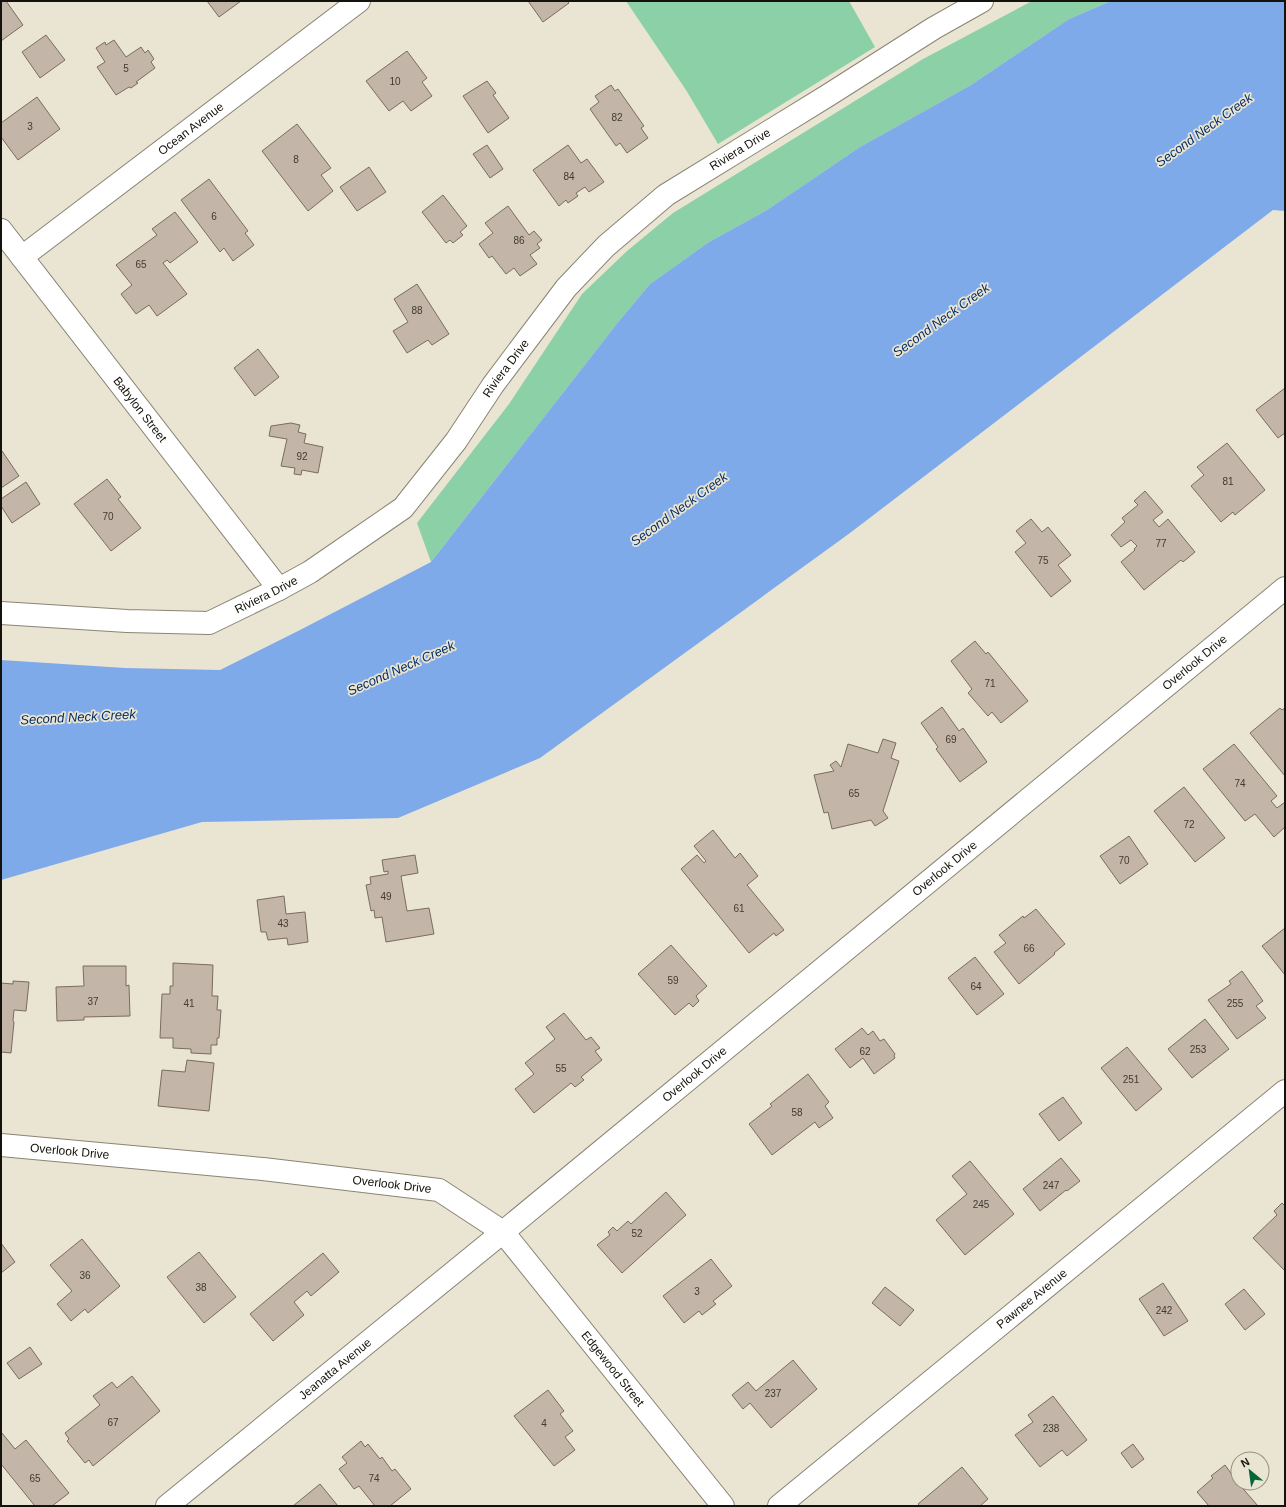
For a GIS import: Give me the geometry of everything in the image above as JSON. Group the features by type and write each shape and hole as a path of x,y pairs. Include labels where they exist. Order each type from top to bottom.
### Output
{"street":[{"name":"Ocean Avenue","path":"22,257 359,1"},
{"name":"Riviera Drive","path":"1,613 127,622 209,623 279,589 310,572 403,508 456,441 493,385 566,288 606,246 666,195 934,28 982,1"},
{"name":"Babylon Street","path":"1,230 279,589"},
{"name":"Overlook Drive","path":"1,1145 263,1169 438,1190 503,1232 1285,588"},
{"name":"Pawnee Avenue","path":"779,1506 1285,1091"},
{"name":"Jeanatta Avenue","path":"167,1506 503,1232"},
{"name":"Edgewood Street","path":"503,1232 723,1506"}],"green space":[{"path":"626,1 849,1 875,47 718,144 686,90"},
{"path":"1032,1 1111,1 1069,19 971,85 860,147 767,210 709,242 650,284 619,321 431,562 417,523 509,404 582,294 627,251 673,213 923,59"}],"water":[{"name":"Second Neck Creek","path":"1111,1 1285,1 1285,211 1273,210 850,533 540,758 398,818 202,822 1,880 1,660 125,668 220,670 431,562 619,321 650,284 709,242 767,210 860,147 971,85 1069,19"}],"building":[{"path":"1,1 6,1 23,25 1,41"},
{"path":"207,1 241,1 219,17"},
{"path":"528,1 567,1 569,3 543,22"},
{"path":"46,35 65,60 40,78 22,52"},
{"path":"114,40 126,57 141,47 145,53 148,50 154,59 151,62 155,68 136,82 138,83 131,88 129,87 116,95 97,67 105,62 96,48 105,42 106,45"},
{"path":"407,51 427,78 422,82 432,96 411,111 403,101 389,111 366,81"},
{"path":"487,81 496,93 493,95 509,118 488,133 463,96"},
{"path":"611,85 615,91 618,89 644,126 641,128 648,138 627,153 620,143 616,146 590,109 599,102 595,96"},
{"path":"37,97 60,129 18,160 1,137 1,123"},
{"path":"297,124 331,168 321,175 333,191 308,211 262,151"},
{"path":"487,145 503,169 490,178 473,154"},
{"path":"568,145 581,163 587,159 604,182 589,192 585,187 576,193 578,196 568,203 566,200 559,206 533,170"},
{"path":"369,167 386,192 357,211 340,187"},
{"path":"209,179 248,231 245,233 254,245 233,261 224,248 220,252 181,200"},
{"path":"443,195 467,226 460,232 463,235 453,243 450,240 446,243 422,212"},
{"path":"508,206 529,235 534,231 542,240 537,244 540,248 530,255 537,264 520,276 514,268 506,274 492,256 489,258 479,244 493,233 485,223"},
{"path":"175,212 198,242 170,263 167,260 163,263 187,294 157,316 149,305 136,314 121,294 132,285 116,265 157,235 152,229"},
{"path":"417,284 449,334 432,345 428,340 407,353 393,331 408,322 394,299"},
{"path":"258,349 279,377 255,396 234,368"},
{"path":"1285,388 1285,433 1278,438 1256,410"},
{"path":"291,423 300,425 298,432 306,434 304,443 323,447 318,473 302,470 301,475 294,474 295,468 281,466 287,439 269,436 271,426"},
{"path":"1227,443 1265,490 1235,515 1233,512 1221,522 1191,486 1204,475 1197,467"},
{"path":"1,451 19,476 1,488"},
{"path":"107,479 121,497 118,499 141,528 111,551 74,504"},
{"path":"26,482 40,504 12,523 1,506 1,499"},
{"path":"1145,491 1163,512 1153,520 1159,527 1168,519 1195,552 1183,562 1181,560 1144,590 1121,562 1135,550 1134,549 1137,546 1131,540 1121,547 1111,535 1125,522 1122,518 1138,505 1134,501"},
{"path":"1031,519 1042,532 1048,527 1071,555 1058,565 1071,581 1051,597 1015,552 1026,543 1016,531"},
{"path":"975,641 986,654 988,652 1028,701 1001,723 992,712 988,716 968,693 972,689 951,661"},
{"path":"942,707 959,731 963,728 987,762 960,782 936,749 938,747 921,723"},
{"path":"1280,708 1282,710 1285,708 1285,776 1250,733"},
{"path":"883,739 896,743 891,758 899,761 883,811 888,818 875,826 871,820 832,829 828,812 824,813 814,775 834,771 830,765 836,761 841,767 848,744 878,753"},
{"path":"1234,744 1277,796 1271,801 1277,808 1285,802 1285,827 1274,837 1255,814 1245,821 1203,769"},
{"path":"1184,787 1225,838 1195,862 1154,811"},
{"path":"713,830 735,858 740,853 758,876 747,885 784,930 776,936 774,933 749,953 681,869 697,855 704,863 706,861 694,846"},
{"path":"1129,836 1148,864 1120,884 1100,856"},
{"path":"415,855 418,873 401,876 407,911 429,908 434,934 386,942 382,917 375,918 374,910 371,911 366,885 371,884 370,877 388,874 388,871 384,872 382,860"},
{"path":"284,896 286,914 305,912 308,942 288,945 287,938 268,940 266,932 261,932 257,900"},
{"path":"1036,909 1065,944 1019,984 994,952 1006,943 999,935 1023,916 1024,918"},
{"path":"1285,928 1285,975 1262,946"},
{"path":"671,945 707,986 696,996 699,1001 693,1007 689,1003 675,1015 638,974"},
{"path":"975,957 1004,994 977,1015 948,978"},
{"path":"173,963 213,965 212,996 218,996 217,1010 221,1010 219,1038 217,1038 217,1045 211,1045 211,1054 191,1053 191,1049 173,1048 173,1038 160,1038 162,994 170,994 170,986 173,986"},
{"path":"83,966 126,966 126,986 129,985 130,1016 84,1017 84,1020 57,1021 56,987 84,986"},
{"path":"1242,971 1263,1001 1256,1006 1266,1018 1237,1039 1208,1000 1231,984 1229,981"},
{"path":"13,981 29,982 26,1011 14,1010 11,1053 1,1052 1,983 13,984"},
{"path":"564,1013 586,1040 591,1037 600,1048 595,1051 602,1060 581,1077 584,1080 575,1087 571,1083 534,1113 515,1089 534,1074 525,1063 555,1039 546,1027"},
{"path":"1205,1019 1229,1049 1192,1078 1168,1049"},
{"path":"862,1028 868,1035 873,1031 880,1041 884,1039 895,1054 895,1058 874,1074 863,1058 850,1068 835,1049"},
{"path":"1127,1047 1162,1089 1136,1111 1101,1068"},
{"path":"187,1060 214,1063 209,1111 158,1106 162,1070 185,1072"},
{"path":"808,1074 829,1102 825,1106 833,1118 819,1128 815,1122 772,1155 749,1124 772,1106 770,1104"},
{"path":"1063,1097 1082,1123 1059,1141 1039,1114"},
{"path":"1061,1158 1080,1181 1040,1211 1023,1189"},
{"path":"970,1161 1014,1214 965,1255 936,1220 967,1194 952,1176"},
{"path":"666,1192 686,1215 622,1273 597,1245 610,1235 608,1232 613,1227 617,1231 628,1221 631,1224"},
{"path":"1282,1203 1285,1206 1285,1271 1253,1238 1277,1215 1274,1211"},
{"path":"82,1239 120,1286 88,1313 85,1309 71,1321 57,1304 72,1291 50,1265"},
{"path":"1,1243 15,1262 1,1273"},
{"path":"199,1252 236,1297 204,1323 167,1277"},
{"path":"323,1253 339,1272 311,1296 307,1291 294,1302 304,1315 273,1341 250,1314"},
{"path":"711,1259 732,1286 713,1301 716,1304 702,1315 699,1311 684,1323 663,1296"},
{"path":"1163,1283 1188,1321 1164,1336 1139,1299"},
{"path":"885,1287 914,1310 900,1326 872,1303"},
{"path":"1244,1289 1265,1314 1245,1330 1225,1304"},
{"path":"30,1347 42,1364 19,1379 7,1363"},
{"path":"793,1360 817,1389 771,1428 750,1403 743,1409 732,1395 748,1382 756,1391"},
{"path":"132,1376 160,1411 93,1466 89,1460 85,1463 67,1441 69,1439 65,1433 100,1405 93,1396 112,1382 117,1388"},
{"path":"548,1390 564,1411 560,1414 573,1431 565,1437 575,1450 554,1466 514,1416"},
{"path":"1053,1396 1087,1440 1067,1456 1062,1450 1040,1467 1015,1435 1033,1422 1028,1415"},
{"path":"2,1433 15,1449 26,1440 69,1493 52,1506 35,1506 1,1464"},
{"path":"361,1441 365,1447 368,1444 380,1459 382,1457 392,1471 395,1469 411,1489 390,1506 375,1506 359,1486 354,1489 339,1469 347,1463 342,1457"},
{"path":"1133,1444 1144,1459 1132,1468 1121,1453"},
{"path":"1225,1465 1230,1472 1230,1491 1245,1491 1258,1506 1209,1506 1197,1492 1213,1478 1211,1476"},
{"path":"962,1467 988,1499 980,1506 920,1506 918,1504"},
{"path":"320,1484 338,1506 293,1506"}]}
